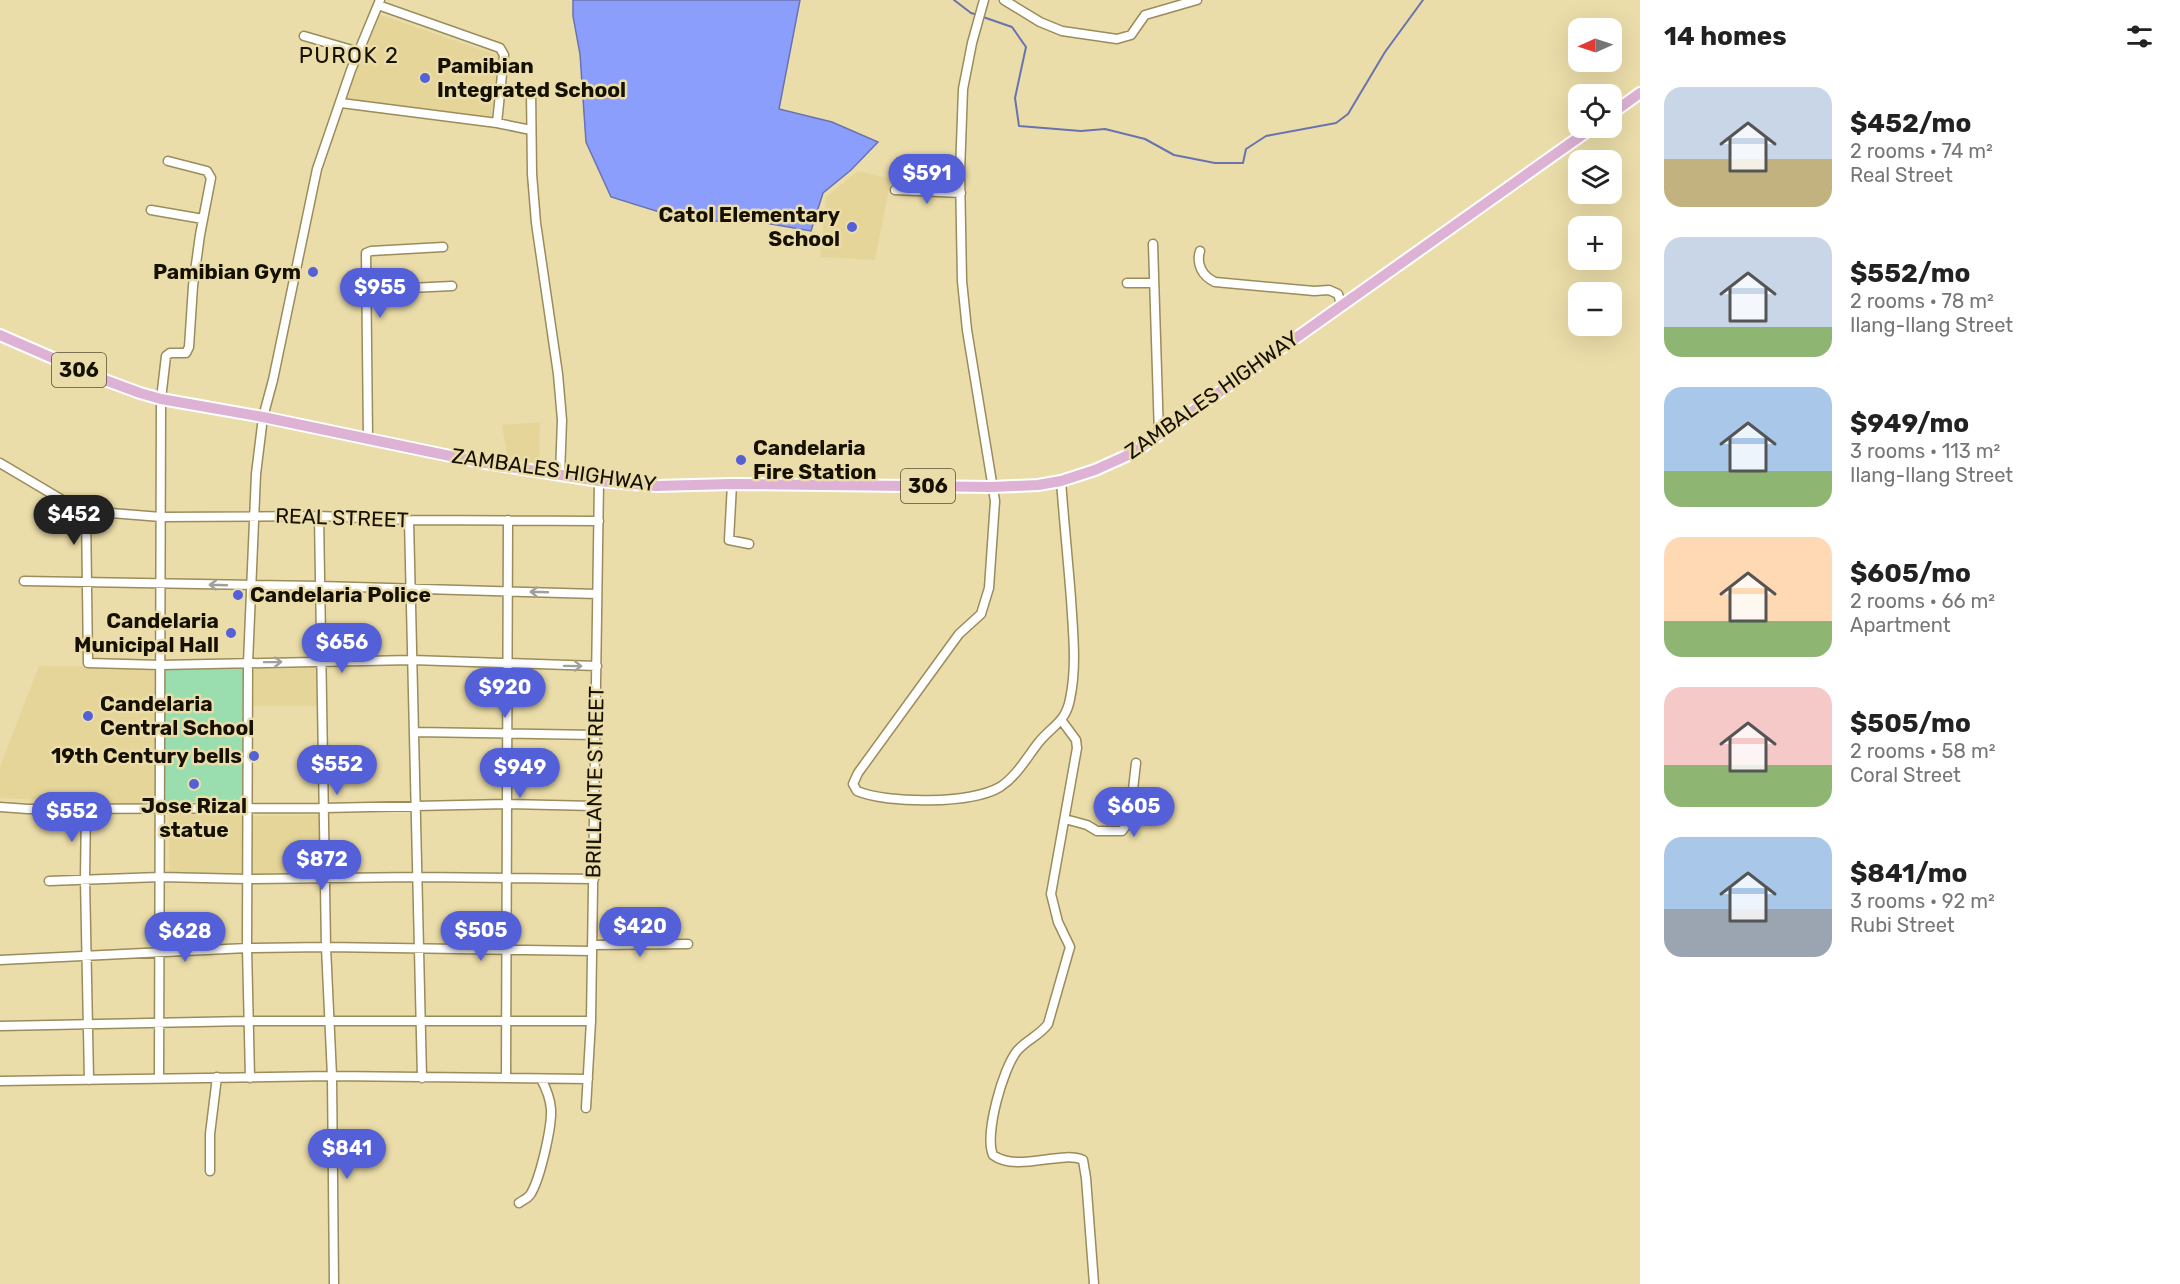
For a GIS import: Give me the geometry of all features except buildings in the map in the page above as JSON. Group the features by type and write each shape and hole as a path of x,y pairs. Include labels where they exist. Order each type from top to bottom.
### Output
{"main road":[{"path":"1622,106 1640,93"},
{"name":"ZAMBALES HIGHWAY","path":"0,335 94,376 161,399 263,417 479,462 599,481 656,486 732,484 992,487 1038,485 1061,481 1135,452 1578,138"}],"street":[{"path":"984,0 963,89 962,280 994,501 991,574 981,614 959,634 858,773 853,786 862,793 924,800 968,797 986,793 1008,780 1040,741 1062,721 1071,696 1074,651 1069,556 1064,530 1061,481"},
{"path":"1004,0 1053,28 1117,39 1131,36 1145,15 1197,0"},
{"path":"250,1078 247,948 248,663 253,516 263,417 325,140 379,2 500,48 504,55 497,123"},
{"path":"304,36 359,52"},
{"path":"531,90 536,223 558,374 562,420 560,475"},
{"path":"341,103 497,123 531,130"},
{"path":"159,1077 161,399 166,356 170,353 186,353 189,347 193,286 211,184 210,174 201,169 168,161"},
{"path":"895,190 961,193"},
{"path":"152,210 203,219"},
{"path":"1153,244 1159,435"},
{"path":"368,438 366,257 368,252 443,247"},
{"path":"1200,250 1198,262 1206,276 1215,282 1333,291 1338,294 1341,304"},
{"path":"1127,283 1154,283"},
{"path":"367,290 452,286"},
{"path":"0,463 64,501 86,511 88,663 161,665 412,660 597,666"},
{"name":"BRILLANTE STREET","path":"586,1108 591,1021 594,879 599,481"},
{"path":"732,484 729,540 749,544"},
{"name":"REAL STREET","path":"86,511 161,517 319,516 409,520 599,521"},
{"path":"319,516 326,947 332,1076 334,1284"},
{"path":"409,520 422,1078"},
{"path":"506,1078 508,520"},
{"path":"24,582 160,582 597,594"},
{"path":"1062,721 1076,740 1077,748 1051,894 1058,922 1070,947 1048,1024 1043,1031 1015,1053 1008,1066 993,1121 990,1149 993,1155 1005,1160 1038,1162 1072,1158 1083,1160 1094,1284"},
{"path":"414,732 596,735"},
{"path":"1065,819 1087,825 1097,831 1122,831 1130,816 1136,762"},
{"path":"0,807 248,809 507,804 594,806"},
{"path":"86,808 89,1080"},
{"path":"50,881 160,877 594,879"},
{"path":"0,960 247,948 506,949 688,944"},
{"path":"0,1026 248,1021 591,1021"},
{"path":"0,1081 332,1076 588,1079"},
{"path":"210,1171 210,1134 216,1102 217,1077"},
{"path":"519,1203 527,1198 535,1185 551,1117 550,1102 540,1078"}],"shaded area":[{"name":"Pamibian Integrated School","path":"378,14 499,56 492,120 344,100"},
{"name":"Catol Elementary School","path":"858,171 891,179 875,260 820,257 826,197"},
{"path":"540,422 539,466 508,460 502,425"},
{"name":"Candelaria Central School","path":"39,666 156,667 156,805 0,798 0,766"},
{"path":"318,668 318,706 254,706 254,669"},
{"path":"169,814 244,814 244,873 169,873"},
{"path":"321,815 321,878 251,878 251,816"}],"green space":[{"path":"165,666 244,666 244,802 165,802"}],"water":[{"path":"573,0 800,0 779,109 832,122 878,142 851,170 823,193 811,231 765,223 685,220 611,197 586,142 580,54 573,16"}],"waterway":[{"path":"954,0 971,13 978,15"},
{"path":"983,17 1012,27 1026,47 1015,98 1019,126 1081,131 1105,129 1145,139 1174,155 1215,163 1243,163 1246,149 1266,136 1336,123 1348,114 1385,52 1423,0"}],"place":[{"name":"Pamibian Integrated School","path":"425,78"},
{"name":"Catol Elementary School","path":"852,227"},
{"name":"Pamibian Gym","path":"313,272"},
{"name":"Candelaria Fire Station","path":"741,460"},
{"name":"Candelaria Police","path":"238,595"},
{"name":"Candelaria Municipal Hall","path":"231,633"},
{"name":"Candelaria Central School","path":"88,716"},
{"name":"19th Century bells","path":"254,756"},
{"name":"Jose Rizal statue","path":"194,784"}],"district":[{"name":"PUROK 2","path":"349,55"}]}
